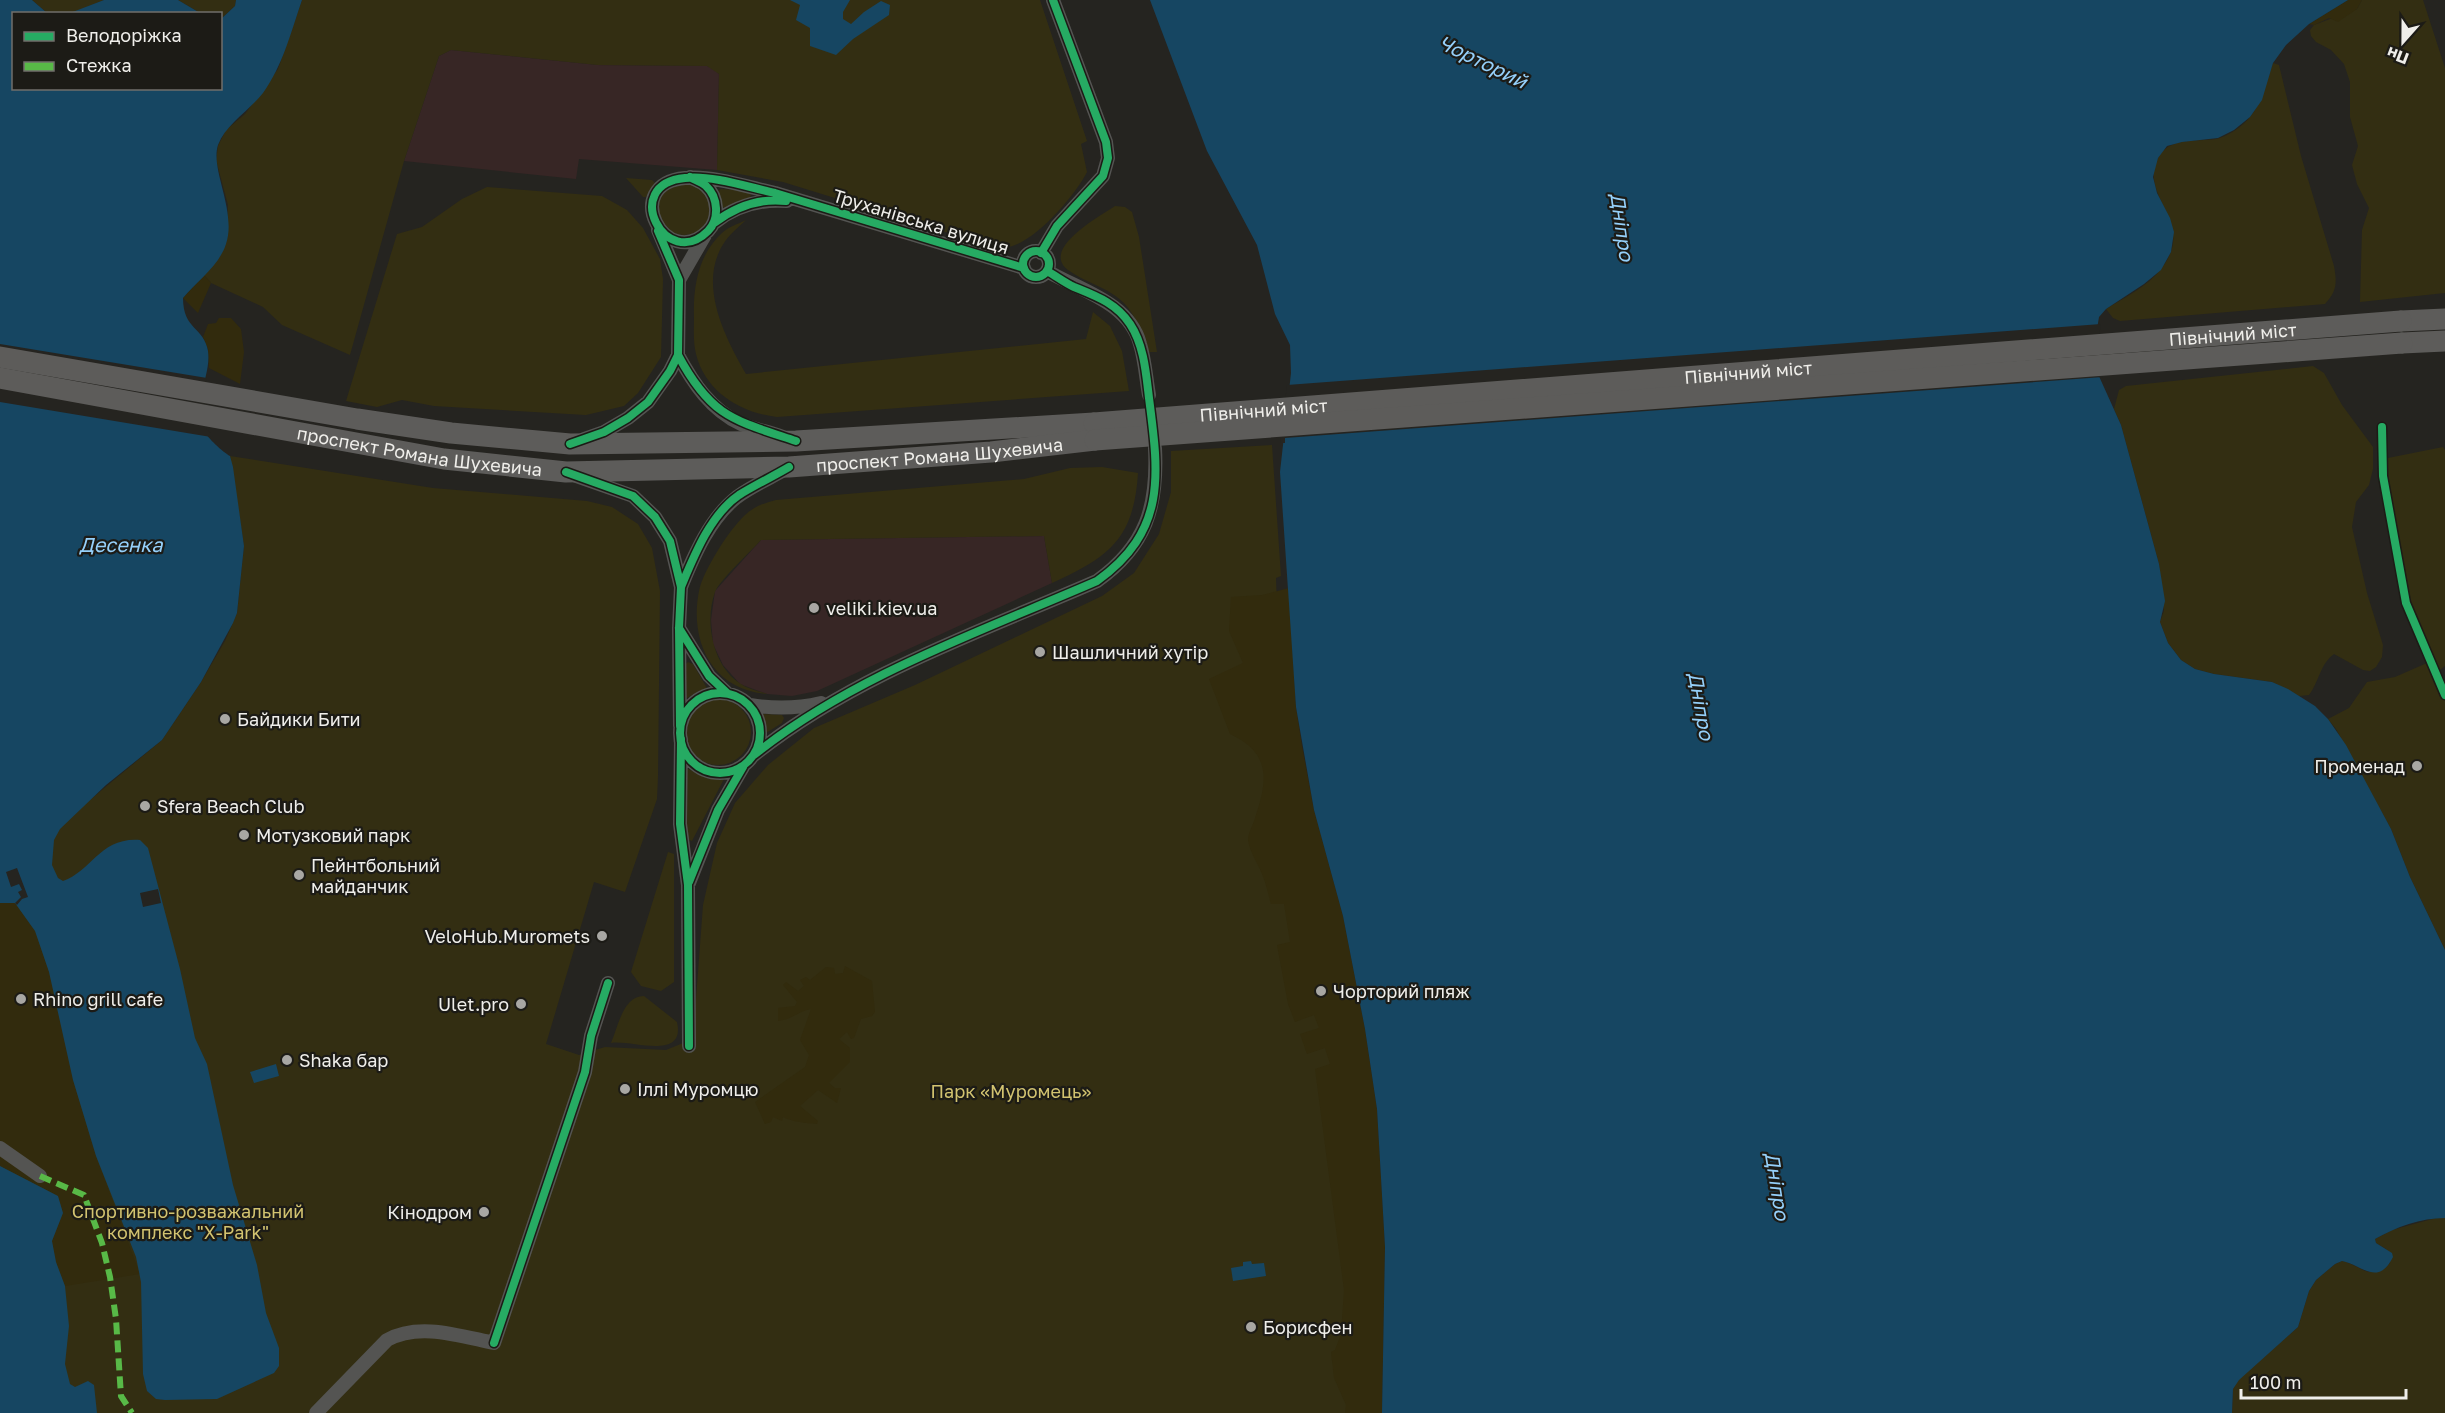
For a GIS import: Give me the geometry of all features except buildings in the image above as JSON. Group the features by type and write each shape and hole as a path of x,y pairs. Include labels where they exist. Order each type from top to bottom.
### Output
{"main road":[{"name":"Північний міст","path":"1095,431 2445,319"},
{"name":"Північний міст","path":"1095,431 2445,341"},
{"name":"проспект Романа Шухевича","path":"0,357 357,419 451,433 570,444 796,441 1095,431"},
{"name":"проспект Романа Шухевича","path":"0,378 444,459 566,472 789,467 991,452 1095,431"}],"street":[{"path":"1041,253 1057,226 1103,176 1108,158 1106,142 1053,0"},
{"path":"690,177 705,184 714,196 717,207 711,227 689,242 673,240 656,226 652,214 652,201 660,188 672,179 690,177"},
{"name":"Труханівська вулиця","path":"690,177 736,184 810,203 1023,268"},
{"name":"Труханівська вулиця","path":"679,280 711,227 728,212 753,203 778,200 810,203"},
{"name":"Труханівська вулиця","path":"570,444 604,432 628,418 648,402 670,371 678,355 679,280 656,226"},
{"path":"1034,252 1041,253 1048,261 1047,271 1041,276 1034,277 1023,268 1023,261 1027,255 1034,252"},
{"path":"1047,271 1073,286 1096,295 1112,305 1129,322 1140,342 1149,395"},
{"path":"678,355 703,395 720,410 741,424 796,441"},
{"path":"688,885 718,810 743,767 788,727 832,700 928,654 1097,581 1116,567 1130,552 1145,528 1153,503 1157,477 1155,448"},
{"path":"681,587 701,544 724,509 738,496 789,467"},
{"path":"566,472 633,496 655,517 670,541 681,587 679,628 680,824 688,885 689,1046"},
{"path":"679,628 709,676 727,693"},
{"path":"743,767 728,772 715,772 703,769 688,756 681,732 684,714 692,704 708,694 727,693 739,697 750,705 761,729 760,742 754,755"},
{"path":"750,705 797,709 832,700"},
{"path":"316,1413 387,1340 395,1335 426,1330 494,1343 585,1072 591,1036 608,983"},
{"path":"0,1148 40,1176"}],"shaded area":[{"path":"451,50 598,65 707,66 713,68 719,74 717,170 579,159 576,179 404,161 439,56"},
{"path":"1044,536 1052,583 817,691 792,696 767,694 740,684 723,665 713,644 711,620 715,591 761,540"}],"green space":[{"path":"32,0 104,0 75,12 46,12"},
{"path":"178,0 236,0 235,6 222,18 222,12 198,12"},
{"path":"302,0 1040,0 1087,141 1081,144 1087,172 1073,194 1038,230 1026,240 1013,246 997,248 783,182 717,170 719,74 707,66 598,65 451,50 439,56 404,161 350,355 282,325 263,307 211,283 204,275 220,256 226,243 228,205 216,160 218,146 226,130 245,114 278,69"},
{"path":"2362,0 2423,0 2445,68 2445,293 2360,302 2362,230 2369,208 2357,184 2352,165 2358,146 2350,117 2350,82 2344,64 2331,50 2316,42 2310,30 2314,25 2357,9"},
{"path":"2273,63 2279,65 2301,156 2334,266 2336,282 2332,295 2325,304 2120,321 2113,318 2106,309 2149,281 2161,269 2171,252 2173,237 2171,224 2155,186 2154,172 2158,158 2163,151 2176,144 2220,138 2243,124 2258,104"},
{"path":"626,178 652,180 655,183 646,197 643,197"},
{"path":"684,183 694,185 702,191 708,199 710,209 708,219 702,227 694,233 684,235 674,233 666,227 660,219 658,209 660,199 666,191 674,185"},
{"path":"487,187 602,196 627,210 643,228 660,259 663,279 661,357 638,393 624,406 586,415 434,406 402,400 377,407 346,401 397,234 422,227 462,199"},
{"path":"721,189 748,191 751,195 750,198 726,208 721,207 718,191"},
{"path":"1115,206 1125,207 1132,212 1139,237 1157,352 1149,352 1136,320 1124,303 1111,293 1068,270 1061,262 1061,253 1075,234"},
{"path":"746,220 728,237 717,256 713,273 713,290 722,326 746,374 1086,339 1093,312 1110,326 1122,351 1129,391 777,417 750,411 726,398 707,379 694,345 696,283 702,261 722,233"},
{"path":"2313,366 2324,373 2342,405 2373,447 2373,469 2369,485 2356,502 2352,527 2367,593 2383,645 2382,657 2376,667 2370,671 2363,670 2334,654 2329,658 2309,695 2299,696 2272,682 2195,669 2181,660 2168,643 2160,622 2164,611 2159,564 2121,425 2114,409 2119,390 2126,386"},
{"name":"Парк «Муромець»","path":"1272,445 1281,576 1276,578 1283,780 1342,1114 1358,1413 0,1413 0,823 90,800 162,740 201,682 225,641 237,613 244,546 230,456 433,488 587,501 612,507 638,524 652,548 660,591 657,799 625,892 594,882 546,1044 579,1055 605,1047 666,1050 693,1039 703,905 717,843 735,803 768,765 814,728 915,685 1102,596 1134,573 1159,534 1171,492 1171,451"},
{"path":"2443,447 2445,450 2445,666 2440,670 2409,602 2385,473 2388,458"},
{"path":"1102,467 1138,473 1131,514 1115,543 1103,554 1072,574 1052,583 1044,536 761,540 718,587 710,617 713,643 724,667 741,684 767,694 748,690 732,683 719,673 709,660 698,628 697,610 701,583 717,551 731,531 747,513 759,506 776,500 1024,479 1070,468"},
{"path":"688,662 693,664 708,690 699,691 684,700 684,665"},
{"path":"2427,663 2445,701 2445,950 2410,877 2391,829 2336,729 2328,719 2349,708 2367,682 2395,677"},
{"path":"718,699 731,702 741,709 748,719 751,732 748,745 741,755 731,762 718,765 705,762 695,755 688,745 685,732 688,719 695,709 705,702"},
{"path":"763,714 782,715 784,718 782,723 766,733 763,732 760,717"},
{"path":"684,767 709,779 724,779 692,841 685,838"},
{"path":"668,852 674,854 674,982 661,991 641,986 631,972"},
{"path":"644,996 677,1022 678,1034 673,1042 654,1046 611,1043 626,1007 637,997"},
{"path":"2436,1218 2445,1218 2445,1413 2232,1413 2233,1389 2239,1379 2298,1327 2309,1291 2316,1280 2342,1261 2371,1272 2382,1269 2390,1263 2386,1249 2376,1243 2375,1239 2392,1230"}],"sand":[{"path":"2348,0 2362,0 2357,9 2338,22 2329,18 2314,25 2309,24"},
{"path":"204,275 211,283 198,313 183,298"},
{"path":"219,318 231,318 241,329 244,352 240,384 209,368 208,349 203,337 208,324 216,323"},
{"name":"Чорторий пляж","path":"1289,588 1296,707 1302,746 1314,810 1343,916 1365,1029 1377,1109 1385,1247 1382,1413 1345,1413 1346,1405 1334,1378 1331,1352 1335,1350 1341,1334 1344,1290 1315,1069 1330,1064 1325,1048 1307,1054 1300,1034 1319,1028 1314,1015 1295,1022 1288,1004 1277,945 1290,942 1284,904 1271,904 1263,877 1249,845 1249,835 1262,792 1263,769 1253,750 1230,734 1209,679 1243,663 1229,631 1231,597 1262,595"},
{"path":"9,901 17,905 35,931 49,972 73,1080 96,1156 140,1274 65,1286 56,1262 52,1241 63,1213 58,1196 0,1166 0,903"},
{"path":"845,966 872,981 875,1012 872,1016 861,1019 854,1038 851,1039 847,1032 839,1039 850,1048 850,1062 829,1083 835,1088 841,1088 837,1103 818,1090 800,1106 818,1121 817,1124 783,1117 782,1121 773,1117 771,1122 765,1124 755,1102 805,1067 809,1055 800,1040 811,1009 778,1021 778,1008 795,1006 797,1002 783,985 786,982 798,991 804,986 800,980 806,977 810,980 826,967 834,968 835,974 843,973"}],"water":[{"name":"Десенка","path":"0,0 32,0 46,12 12,12 12,90 222,90 222,18 235,6 236,0 302,0 286,48 270,82 258,99 227,130 218,145 217,166 228,218 226,244 213,266 183,298 186,316 206,343 208,351 202,401 204,430 216,445 230,456 233,467 244,546 237,613 201,682 162,740 106,785 60,829 54,840 52,865 58,878 63,881 82,870 115,844 126,840 140,840 148,848 180,969 195,1038 207,1064 233,1185 257,1265 266,1313 279,1348 279,1366 274,1373 217,1399 156,1399 147,1391 143,1374 141,1282 136,1257 96,1156 73,1080 49,972 35,931 15,903 0,903"},
{"path":"104,0 178,0 198,12 73,12"},
{"path":"790,0 850,0 843,12 843,19 851,24 881,1 890,5 889,15 853,39 836,55 810,46 810,28 796,20 800,5"},
{"path":"1150,0 2348,0 2309,24 2286,45 2273,63 2262,100 2250,117 2234,130 2218,138 2167,146 2158,158 2153,177 2157,193 2170,218 2174,232 2171,252 2161,270 2106,309 2099,317 2095,341 2098,374 2121,425 2159,564 2165,601 2160,622 2168,643 2181,660 2195,669 2272,682 2315,706 2328,719 2346,745 2391,829 2410,877 2445,950 2445,1218 2409,1224 2375,1239 2376,1243 2392,1253 2393,1257 2382,1271 2369,1272 2342,1261 2316,1280 2309,1291 2298,1327 2239,1380 2233,1389 2232,1413 1382,1413 1385,1247 1377,1109 1365,1029 1343,916 1314,810 1296,707 1280,472 1291,373 1290,345 1275,314 1257,245 1207,151"},
{"path":"276,1064 279,1076 254,1083 250,1072"},
{"path":"0,1166 58,1196 63,1213 52,1241 56,1262 65,1286 69,1326 65,1364 70,1384 75,1387 88,1381 94,1385 97,1413 0,1413"},
{"path":"1251,1261 1252,1264 1264,1263 1266,1276 1233,1281 1231,1268 1243,1266 1243,1262"}],"pier":[{"path":"2101,324 2098,341 2103,377 1285,438 1285,443 1280,443 1287,385"},
{"path":"0,344 207,378 204,405 207,430 211,433 211,437 0,402"},
{"path":"17,868 28,897 22,899 17,905 15,903 21,897 18,892 22,890 19,884 11,887 6,872"},
{"path":"158,889 161,903 143,907 140,893"}],"marked path":[{"path":"40,1176 84,1195 102,1243 110,1277 116,1319 121,1396 132,1413"}],"cycle path":[{"path":"1041,253 1057,226 1103,176 1108,158 1106,142 1053,0"},
{"path":"690,177 692,178 700,182 703,183 710,191 715,202 716,214 708,231 692,241 677,241 665,234 656,222 652,208 655,195 665,184 685,178 696,178 707,178 775,193 1024,268"},
{"path":"714,223 730,212 757,202 786,201"},
{"path":"570,444 604,432 628,418 648,402 670,371 678,355 679,280 658,231"},
{"path":"1036,251 1045,255 1049,264 1045,273 1036,277 1027,273 1023,264 1027,255 1036,251"},
{"path":"754,755 833,701 876,678 963,637 1097,581 1120,562 1136,542 1147,521 1153,500 1155,477 1153,426 1144,360 1138,341 1130,324 1112,305 1047,271"},
{"path":"678,355 690,376 713,404 740,421 796,441"},
{"path":"2382,427 2383,476 2406,603 2445,695"},
{"path":"681,587 704,537 720,513 739,495 789,467"},
{"path":"566,472 633,496 655,517 670,541 681,587 680,726"},
{"path":"679,628 709,676 727,693"},
{"path":"720,693 735,696 748,705 757,718 760,733 757,748 748,761 735,770 720,773 705,770 692,761 683,748 680,733 683,718 692,705 705,696 720,693"},
{"path":"681,739 680,824 688,885 689,1046"},
{"path":"689,882 718,810 743,767"},
{"path":"494,1343 585,1072 591,1036 608,983"}],"place":[{"name":"veliki.kiev.ua","path":"814,608"},
{"name":"Шашличний хутір","path":"1040,652"},
{"name":"Байдики Бити","path":"225,719"},
{"name":"Променад","path":"2417,766"},
{"name":"Sfera Beach Club","path":"145,806"},
{"name":"Мотузковий парк","path":"244,835"},
{"name":"Пейнтбольний майданчик","path":"299,875"},
{"name":"VeloHub.Muromets","path":"602,936"},
{"name":"Чорторий пляж","path":"1321,991"},
{"name":"Rhino grill cafe","path":"21,999"},
{"name":"Ulet.pro","path":"521,1004"},
{"name":"Shaka бар","path":"287,1060"},
{"name":"Іллі Муромцю","path":"625,1089"},
{"name":"Кінодром","path":"484,1212"},
{"name":"Борисфен","path":"1251,1327"}],"water label":[{"name":"Чорторий","path":"1483,61"},
{"name":"Дніпро","path":"1623,227"},
{"name":"Дніпро","path":"1702,706"},
{"name":"Дніпро","path":"1778,1186"}],"park label":[{"name":"Спортивно-розважальний комплекс \"Х-Park\"","path":"188,1221"}]}
